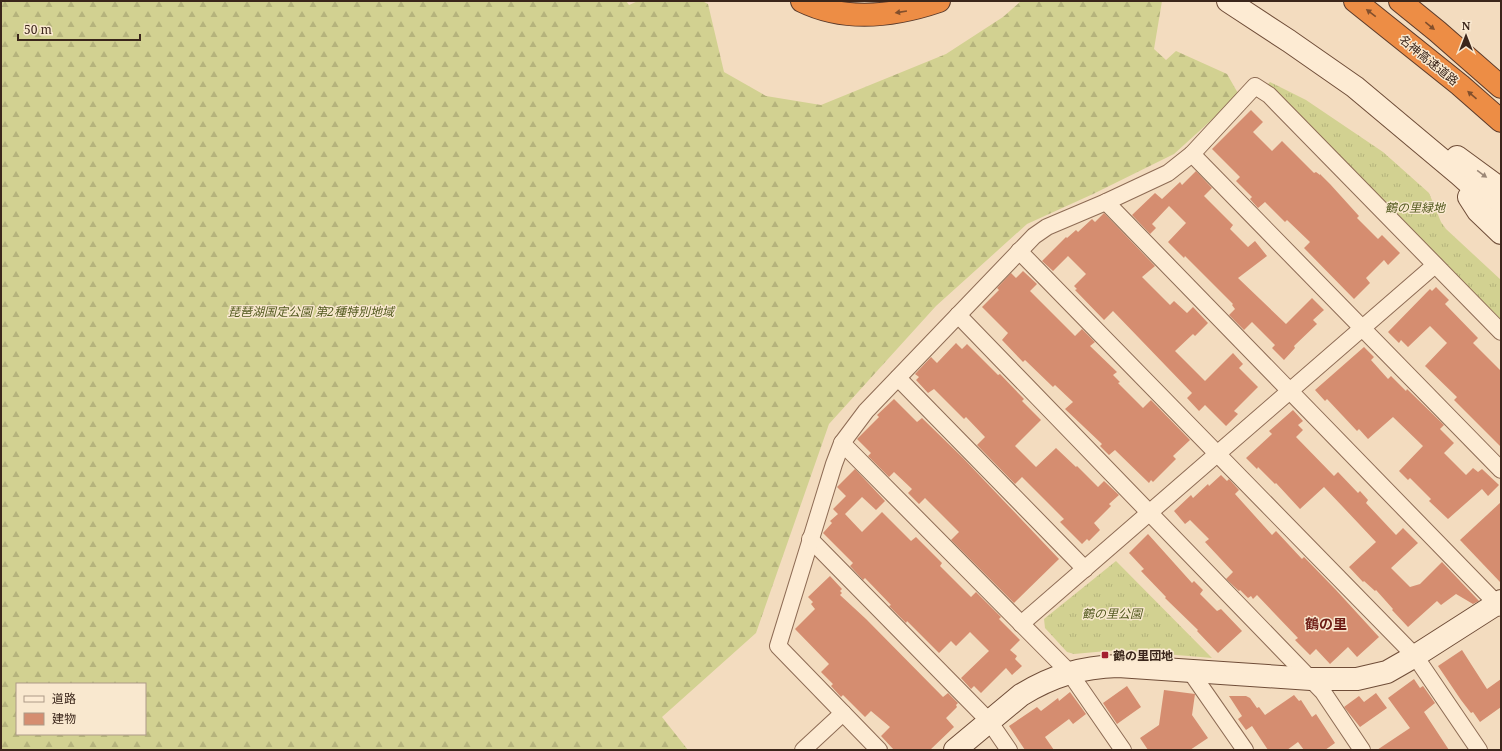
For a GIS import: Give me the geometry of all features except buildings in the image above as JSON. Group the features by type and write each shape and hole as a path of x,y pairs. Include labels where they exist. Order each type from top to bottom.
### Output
{"highway":[{"path":"802,1 812,6 836,12 853,14 886,14 907,11 939,1"},
{"name":"名神高速道路","path":"1355,1 1460,85 1501,121"},
{"path":"1400,1 1501,87"}],"street":[{"path":"1230,2 1355,87 1460,175 1501,212"},
{"path":"879,750 778,646 810,539 842,443 866,411 1034,236 1047,227 1106,202 1168,173 1192,154 1255,86 1268,95 1501,332"},
{"path":"1412,134 1436,144 1465,161 1501,189"},
{"path":"1192,154 1363,327 1501,470"},
{"path":"1460,175 1478,211 1501,233"},
{"path":"955,750 1021,695 1032,688 1069,672 1099,667 1118,666 1311,679 1357,680 1387,672 1500,604 1106,202"},
{"path":"1019,251 1415,656 1479,750"},
{"path":"1021,624 1435,265"},
{"path":"958,315 1311,679 1323,692 1362,750"},
{"path":"898,378 1085,569"},
{"path":"842,443 1069,672 1123,750"},
{"path":"810,539 989,721 1009,750"},
{"path":"1190,671 1245,750"},
{"path":"803,750 843,713"}],"green space":[{"name":"琵琶湖国定公園 第2種特別地域","path":"1,1 626,1 629,5 638,1 702,1 708,4 724,72 766,96 821,105 946,54 1003,17 1021,1 1162,1 1154,49 1166,60 1176,51 1227,74 1239,95 1174,154 1093,194 1027,224 936,306 829,424 756,633 662,717 688,750 1,750"},
{"name":"鶴の里緑地","path":"1270,82 1306,100 1383,152 1429,193 1441,222 1446,229 1501,280 1501,323 1267,85"},
{"name":"鶴の里公園","path":"1116,561 1212,658 1118,650 1074,654 1067,652 1045,628 1044,619"}],"place":[{"name":"鶴の里団地","path":"1105,655"}],"district":[{"name":"鶴の里","path":"1326,623"}]}
